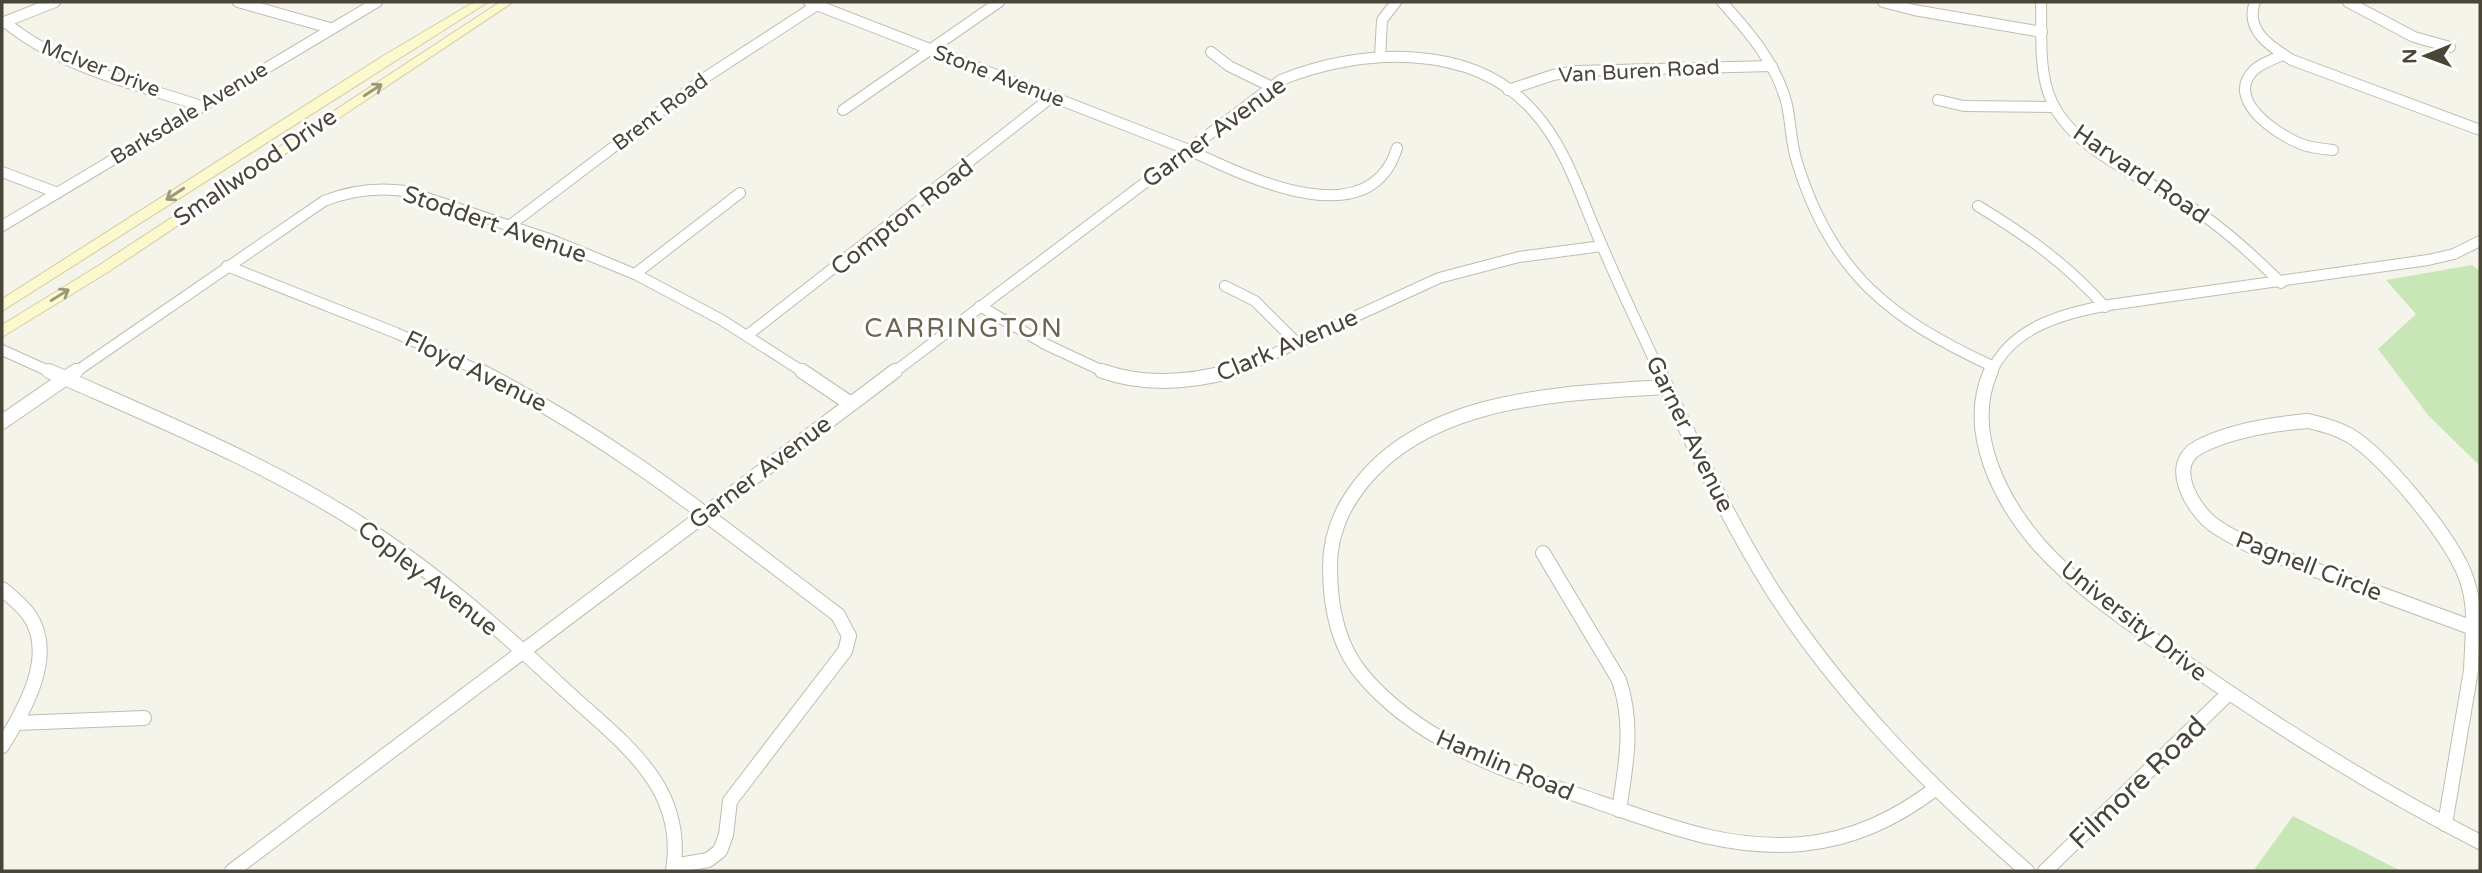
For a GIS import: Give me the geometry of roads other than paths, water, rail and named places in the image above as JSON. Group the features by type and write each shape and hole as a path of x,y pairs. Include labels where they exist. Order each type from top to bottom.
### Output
{"main road":[{"name":"Smallwood Drive","path":"2,306 387,59 482,2"},
{"name":"Smallwood Drive","path":"2,332 507,2"}],"street":[{"path":"3,22 55,2"},
{"path":"238,2 330,28"},
{"name":"Barksdale Avenue","path":"2,226 377,2"},
{"path":"843,110 999,2"},
{"path":"1380,57 1379,24 1387,9 1396,2"},
{"path":"1722,2 1772,66 1786,100 1791,139 1802,177 1836,249 1847,266 1863,287 1897,315 1951,348 1992,366"},
{"path":"1883,2 1914,10 2042,32"},
{"name":"Harvard Road","path":"2041,2 2044,82 2053,107 2068,125 2091,145 2199,212 2242,245 2281,283"},
{"path":"2255,2 2251,14 2253,25 2263,39 2284,55 2317,70 2480,130"},
{"path":"2348,2 2414,37 2450,47"},
{"name":"Stone Avenue","path":"813,3 1189,150 1276,187 1296,192 1322,195 1353,191 1380,180 1390,169 1397,148"},
{"name":"Brent Road","path":"509,226 706,77 813,3"},
{"name":"McIver Drive","path":"3,22 16,33 52,52 201,106"},
{"path":"1211,52 1229,66 1272,87"},
{"path":"2284,55 2250,74 2246,85 2247,101 2263,121 2287,138 2312,148 2333,150"},
{"name":"Garner Avenue","path":"232,871 1272,87 1290,76 1325,64 1380,57 1408,58 1457,67 1478,74 1524,101 1543,122 1730,518 1791,619 1854,699 1935,789 2026,871"},
{"name":"Van Buren Road","path":"1508,90 1553,75 1577,71 1772,66"},
{"name":"Compton Road","path":"749,334 1053,96"},
{"path":"1938,100 1974,106 2053,107"},
{"path":"2,172 58,193"},
{"name":"Stoddert Avenue","path":"2,422 324,201 360,189 388,188 406,191 509,226 635,274 749,334 851,404"},
{"path":"635,274 740,193"},
{"path":"1978,206 2036,241 2066,264 2105,307"},
{"name":"University Drive","path":"2480,241 2435,259 2105,307 2064,316 2032,328 2006,349 1992,366 1982,404 1984,445 1993,473 2027,530 2074,579 2229,693 2314,751 2480,842"},
{"name":"Clark Avenue","path":"980,306 1083,365 1134,381 1178,383 1217,377 1243,368 1437,279 1468,268 1522,256 1602,246"},
{"name":"Floyd Avenue","path":"227,266 453,356 559,413 705,513"},
{"path":"1225,286 1253,299 1296,342"},
{"name":"Copley Avenue","path":"2,350 265,470 360,524 431,575 523,653 641,760 653,776 673,814 676,837 674,869"},
{"name":"Hamlin Road","path":"1666,387 1556,396 1509,404 1438,426 1405,441 1382,457 1362,477 1336,526 1329,553 1329,590 1335,621 1343,642 1366,679 1412,721 1451,747 1508,771 1667,829 1710,839 1755,844 1829,841 1879,827 1906,812 1935,789"},
{"name":"Pagnell Circle","path":"2445,824 2471,670 2473,628 2473,611 2463,570 2393,472 2358,442 2325,425 2286,422 2266,425 2198,447 2184,460 2183,479 2193,507 2231,537 2473,628"},
{"path":"674,869 709,860 719,853 726,843 727,809 730,802 845,650 849,636 838,615 705,513"},
{"path":"1543,554 1625,695 1630,723 1619,810"},
{"path":"2,589 33,620 38,637 35,672 17,723 2,746"},
{"name":"Filmore Road","path":"2045,871 2229,693"},
{"path":"17,723 144,718"}],"district":[{"name":"CARRINGTON","path":"964,328"}]}
